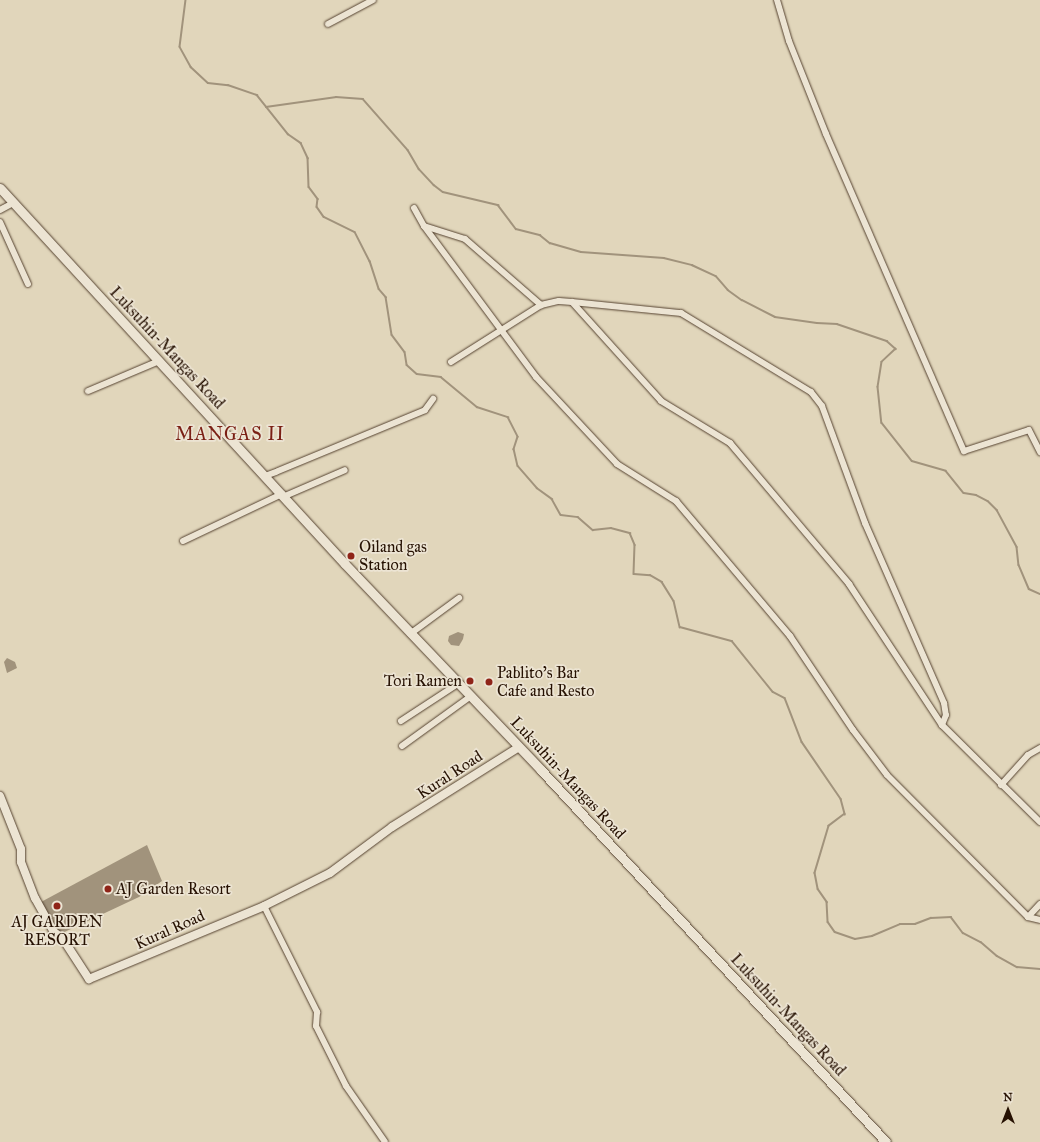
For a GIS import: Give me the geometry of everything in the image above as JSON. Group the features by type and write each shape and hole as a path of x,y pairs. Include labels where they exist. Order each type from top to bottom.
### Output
{"main road":[{"name":"Luksuhin-Mangas Road","path":"0,188 284,495 410,634 472,696 886,1142"}],"street":[{"path":"328,24 373,0"},
{"path":"777,0 789,41 826,134 964,451 1029,430 1040,452"},
{"path":"0,210 13,203"},
{"path":"414,208 424,226 536,377 609,457 664,491 687,513 790,636 853,730 887,776 1028,917 1040,920"},
{"path":"0,222 28,284"},
{"path":"424,226 465,239 541,305"},
{"path":"451,362 502,332 541,305 549,302 572,302 681,313 819,399 865,523 944,703 946,715 942,725"},
{"path":"572,302 661,402 730,443 849,584 942,725 1040,822"},
{"path":"88,391 160,361"},
{"path":"265,476 425,410 433,399"},
{"path":"183,541 284,495 345,470"},
{"path":"410,634 459,598"},
{"path":"401,721 459,683"},
{"path":"402,746 472,696"},
{"name":"Kural Road","path":"0,796 21,849 21,862 35,898 54,932 63,939 89,979 264,906 342,866 360,848 519,747"},
{"path":"1001,785 1028,755 1040,748"},
{"path":"1028,917 1040,904"},
{"path":"264,906 317,1012 316,1026 346,1086 385,1142"}],"shaded area":[{"path":"458,632 464,634 463,639 459,646 451,645 448,641 449,636"},
{"path":"7,658 15,662 17,668 7,673 4,662"},
{"name":"AJ Garden Resort","path":"147,845 162,881 139,897 58,935 41,902"}],"waterway":[{"path":"186,0 180,47 191,67 208,83 228,85 257,95 288,134 301,143 308,158 309,187 318,199 317,207 324,217 355,232 370,261 379,289 386,297 392,335 405,352 407,365 417,374 441,377 477,407 508,417 518,437 514,449 518,466 537,488 552,499 561,515 578,517 593,530 611,528 630,533 635,545 634,574 650,575 662,582 674,601 680,627 732,641 773,692 785,698 802,742 841,799 845,814 829,826 815,873 818,889 827,902 828,922 835,932 855,939 872,936 900,924 915,924 931,918 951,917 963,933 981,942 997,956 1017,967 1040,969"},
{"path":"266,107 336,97 363,99 408,150 419,169 434,185 443,192 498,205 516,229 540,235 550,243 581,252 664,258 692,265 716,276 728,290 742,300 775,317 817,323 837,324 887,341 896,349 882,362 878,387 882,423 912,461 946,471 964,493 976,495 988,501 997,510 1017,547 1019,565 1029,589 1040,594"}],"place":[{"name":"Oiland gas Station","path":"351,556"},
{"name":"Tori Ramen","path":"470,681"},
{"name":"Pablito’s Bar Cafe and Resto","path":"489,682"},
{"name":"AJ Garden Resort","path":"108,889"},
{"name":"AJ GARDEN RESORT","path":"57,906"}],"district":[{"name":"MANGAS II","path":"230,434"}]}
